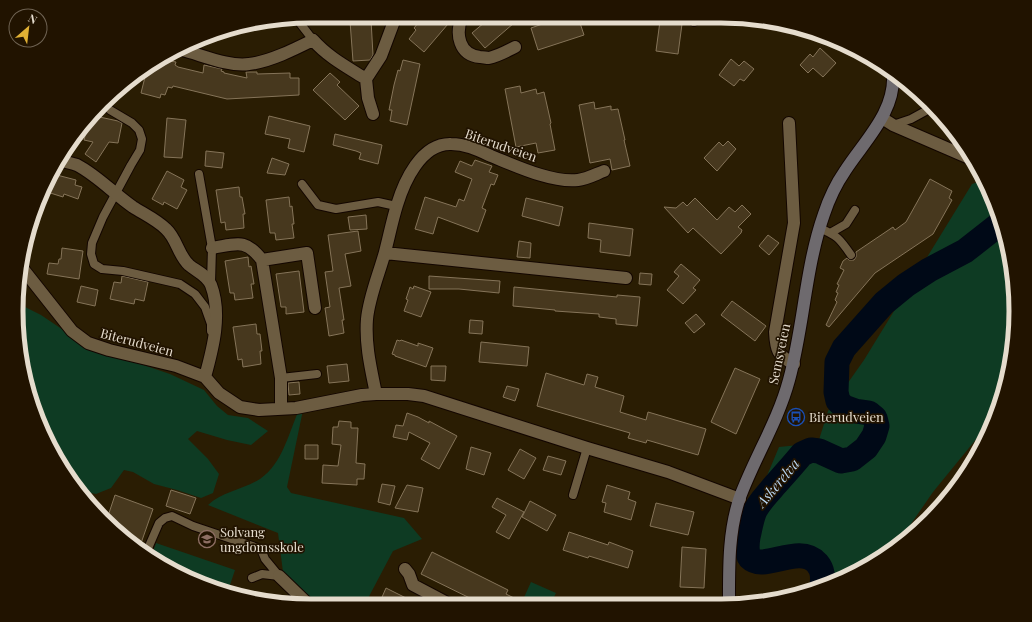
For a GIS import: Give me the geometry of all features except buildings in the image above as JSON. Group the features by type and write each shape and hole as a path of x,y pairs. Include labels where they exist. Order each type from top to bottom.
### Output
{"main road":[{"name":"Semsveien","path":"729,599 731,540 735,517 740,499 779,412 794,364 808,279 824,214 837,185 882,118 892,91 892,80"}],"street":[{"path":"373,114 368,98 366,79 381,56 393,23"},
{"path":"459,23 458,40 464,51 475,57 489,58 515,47"},
{"path":"187,51 232,64 249,64 282,55 313,40 321,49 340,64 366,79"},
{"path":"882,118 893,125 963,155"},
{"path":"789,123 794,223 775,332 776,346 782,358 794,364"},
{"name":"Biterudveien","path":"376,394 368,349 367,318 396,206 409,177 424,155 441,145 460,144 525,169 563,179 580,179 604,171"},
{"path":"65,162 76,165 95,176 132,206 166,229 188,264 201,273 211,283 216,307 216,327 205,378"},
{"path":"212,248 243,244 254,250 262,260 281,378 282,408"},
{"path":"262,260 307,253 315,308"},
{"path":"385,253 626,278"},
{"name":"Biterudveien","path":"25,272 72,331 88,343 109,350 176,366 205,378 219,393 240,407 259,410 296,408 362,395 376,394 408,394 424,396 586,448 668,472 740,499"},
{"path":"405,569 409,574 413,586 439,599"},
{"path":"278,576 302,599"}],"lane":[{"path":"300,24 313,40"},
{"path":"110,110 132,123 139,130 142,139 140,150 130,165 103,217 92,243 91,254 94,264 102,269 122,271 180,284 195,294 205,307 211,324 212,344"},
{"path":"893,125 911,119 928,110"},
{"path":"199,174 212,248 211,283"},
{"path":"302,184 318,205 336,209 378,202 396,206"},
{"path":"832,232 846,224 855,210"},
{"path":"820,228 832,232 840,240 850,255"},
{"path":"281,378 317,374"},
{"path":"573,495 586,448"},
{"path":"148,548 159,523 165,518 172,516 193,526 260,549 265,559 278,576"},
{"path":"252,578 262,574 278,576"}],"green space":[{"path":"978,182 994,218 1007,273 1009,311 1007,349 999,386 994,404 982,432 933,492 905,532 865,560 822,581 821,571 817,563 802,555 766,561 750,557 756,502 779,447 818,443 828,411 864,360 972,184"},
{"path":"23,306 41,315 87,346 170,374 204,390 217,406 228,415 248,418 268,431 251,445 197,431 188,439 208,459 219,474 213,493 201,498 154,484 133,472 124,470 111,488 96,494 88,492 72,471 53,438 38,404 25,349"},
{"path":"299,410 303,410 287,487 291,493 404,518 422,539 393,551 368,599 308,599 295,587 283,572 278,533 208,505 226,494 260,479 274,465 284,448"},
{"path":"156,543 235,570 229,587 201,577 153,551"},
{"path":"531,582 556,593 553,599 523,599"}],"waterway":[{"name":"Askerelva","path":"822,581 820,568 817,563 810,558 792,556 764,562 756,561 750,558 747,551 747,545 754,513 763,499 802,454 811,450 819,451 841,461 852,459 866,448 874,436 877,426 875,418 869,413 855,411 844,407 838,401 836,392 837,362 844,348 884,303 906,285 929,270 965,251 996,226"}],"place":[{"name":"Biterudveien","path":"796,417"},
{"name":"Solvang ungdomsskole","path":"207,539"}]}
